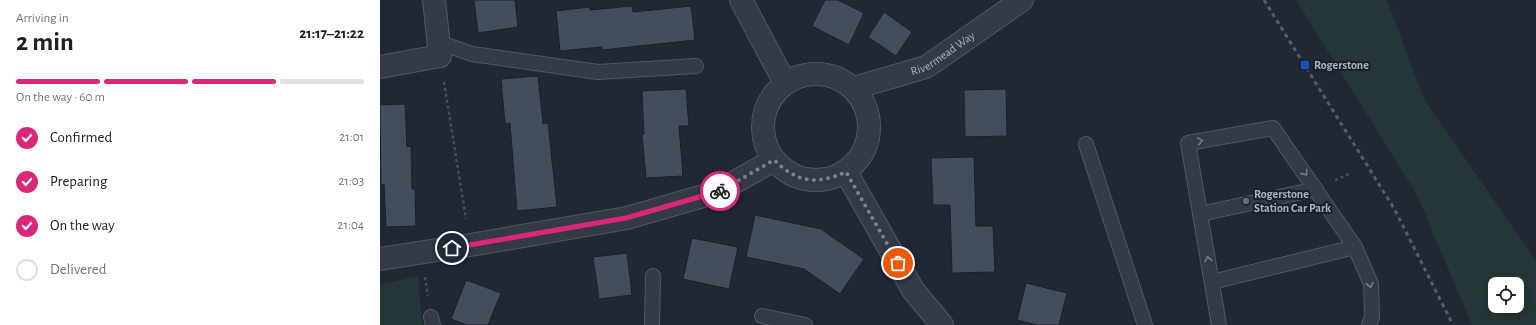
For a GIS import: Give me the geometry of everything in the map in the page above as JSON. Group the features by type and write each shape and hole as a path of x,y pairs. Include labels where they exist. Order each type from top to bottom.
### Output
{"street":[{"path":"380,66 439,49 434,0"},
{"path":"741,0 785,83"},
{"name":"Rivermead Way","path":"854,88 926,67 1022,0"},
{"path":"809,74 826,74 844,80 854,88 867,106 870,120 867,146 852,167 846,172 831,179 812,181 802,179 785,170 774,160 765,144 763,129 765,110 772,95 785,83 791,79 809,74"},
{"path":"380,259 470,245 634,216 717,192 774,160"},
{"path":"846,172 912,290 942,325"}],"lane":[{"path":"439,49 598,72 696,66"},
{"path":"1219,325 1188,143 1273,128 1355,247 1371,284 1372,318 1369,325"},
{"path":"1086,144 1145,325"},
{"path":"1200,214 1316,189"},
{"path":"1212,282 1355,247"},
{"path":"652,325 653,276"},
{"path":"762,316 805,325"}],"path":[{"path":"439,49 470,245"},
{"path":"421,253 432,321"}],"shaded area":[{"path":"1296,0 1387,0 1424,99 1536,261 1536,325 1472,325 1417,195"},
{"path":"418,276 422,325 380,325 380,285"}],"building":[{"path":"474,0 515,0 518,27 478,33"},
{"path":"825,0 838,0 864,13 849,45 812,26"},
{"path":"632,6 633,12 691,6 695,40 602,50 602,47 560,51 556,11 590,7 590,10"},
{"path":"884,12 912,32 896,56 868,37"},
{"path":"538,76 543,124 548,123 557,207 517,211 510,123 505,124 501,79"},
{"path":"686,89 689,126 679,126 683,176 646,178 642,134 644,134 642,91"},
{"path":"1006,89 1007,136 965,137 964,90"},
{"path":"405,104 407,147 411,146 412,189 415,189 416,226 386,227 384,184 381,185 380,105"},
{"path":"974,157 976,226 993,226 995,272 952,273 950,205 933,205 931,158"},
{"path":"755,215 821,229 864,259 840,294 804,269 746,257"},
{"path":"692,238 738,247 729,289 683,279"},
{"path":"627,253 632,295 599,299 593,257"},
{"path":"466,280 501,293 488,325 467,325 451,319"},
{"path":"1026,283 1067,293 1059,325 1037,325 1017,320"}],"railway":[{"path":"1264,0 1395,210 1453,325"}],"way so far":[{"path":"720,191 774,160 785,170 802,179 812,181 831,179 846,172 898,263"}],"place":[{"name":"Rogerstone","path":"1305,65"},
{"name":"Rogerstone Station Car Park","path":"1246,201"}],"route":[{"path":"452,248 626,218 720,191"}]}
